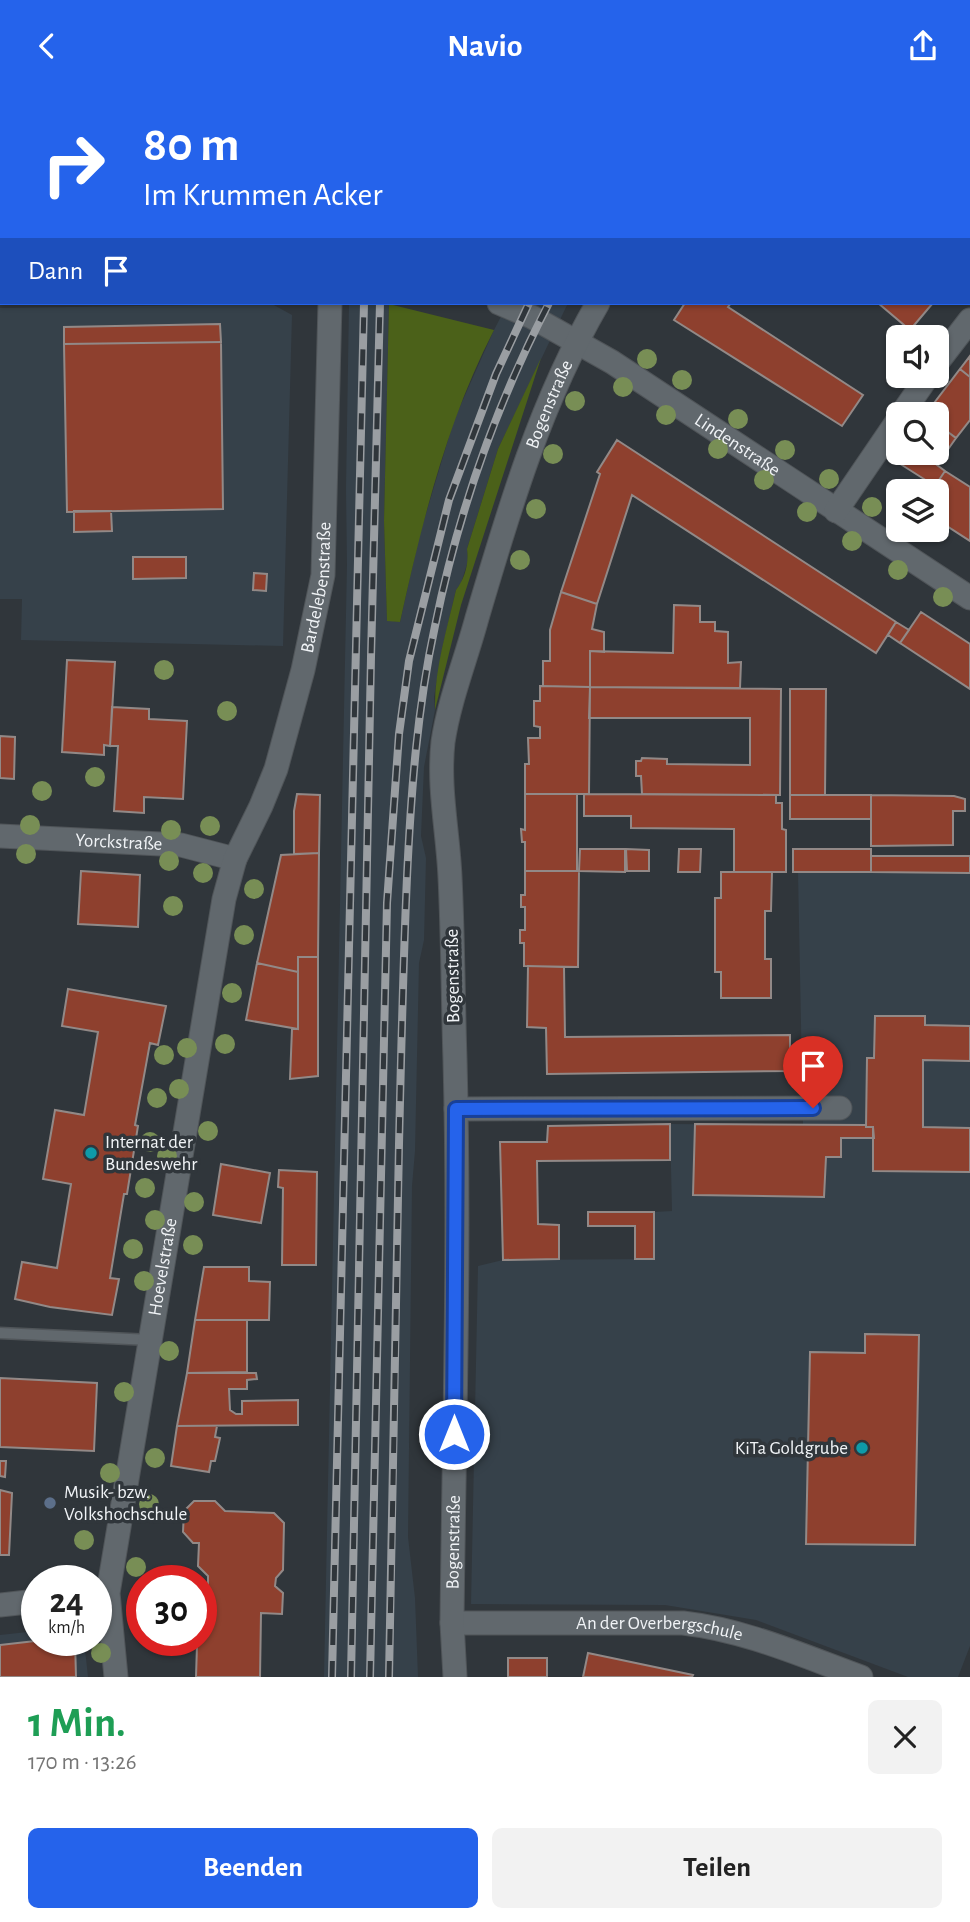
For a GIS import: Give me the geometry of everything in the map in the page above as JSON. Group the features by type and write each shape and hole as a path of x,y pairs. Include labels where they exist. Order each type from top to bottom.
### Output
{"street":[{"name":"Bardelebenstraße","path":"235,859 276,769 303,670 323,575 330,305"},
{"name":"Lindenstraße","path":"504,305 576,341 970,598"},
{"name":"Bogenstraße","path":"455,1677 452,1623 456,1109 450,877 441,779 444,737 509,513 533,442 576,341 597,305"},
{"path":"949,347 970,320"},
{"path":"836,511 886,438"},
{"name":"Yorckstraße","path":"0,836 181,845 235,859"},
{"name":"Hoevelstraße","path":"107,1565 151,1340 223,899 235,859"},
{"path":"456,1109 840,1108"},
{"path":"0,1605 21,1603"},
{"name":"An der Overbergschule","path":"452,1623 683,1623 715,1626 861,1677"},
{"name":"Hoevelstraße","path":"112,1653 116,1677"}],"lane":[{"path":"0,1333 151,1340"}],"shaded area":[{"path":"274,305 292,315 283,646 21,640 22,599 0,599 0,308"},
{"path":"349,305 389,305 384,521 387,620 400,622 419,537 454,420 507,305 567,305 498,449 467,549 468,561 456,590 443,645 424,767 421,836 426,858 424,940 419,963 412,1186 408,1537 415,1598 418,1677 324,1677 347,565"},
{"path":"798,872 970,873 970,1646 958,1677 908,1677 756,1620 665,1605 471,1604 478,1266 503,1260 653,1259 654,1212 672,1211 670,1124 803,1125"},
{"path":"21,1633 21,1656 86,1656 88,1677 0,1677 0,1635"}],"green space":[{"path":"389,305 494,330 449,436 417,547 400,622 387,621 384,521"},
{"path":"541,358 461,605 435,710 442,650 456,590 466,571 467,549 498,449"}],"building":[{"path":"684,305 730,305 728,307 863,395 842,426 674,320"},
{"path":"880,305 931,305 914,325 904,325"},
{"path":"220,324 221,342 64,344 64,327"},
{"path":"221,342 223,509 67,512 64,344"},
{"path":"970,356 970,377 960,369"},
{"path":"960,369 970,377 970,420 956,438 949,433 949,402 935,402 946,388 949,388 949,383"},
{"path":"949,433 956,438 949,448"},
{"path":"617,440 896,622 876,653 632,495 597,604 561,592 600,474 597,472"},
{"path":"902,465 937,465 945,471 940,479 924,479"},
{"path":"945,471 970,487 970,541 949,527 949,479 940,479"},
{"path":"74,511 111,511 112,531 74,532"},
{"path":"133,557 186,557 186,578 133,579"},
{"path":"254,573 267,574 266,591 253,590"},
{"path":"561,592 597,604 592,629 604,632 604,652 590,651 590,687 543,686 543,661 550,661 550,630"},
{"path":"674,605 700,606 700,622 715,622 715,631 728,632 728,663 741,662 740,688 590,687 590,651 673,653"},
{"path":"921,612 970,644 970,689 900,643"},
{"path":"896,622 909,630 900,643 888,635"},
{"path":"67,660 115,662 110,746 104,745 104,755 62,752"},
{"path":"540,686 590,687 589,794 525,794 525,764 529,764 528,738 540,738 540,727 534,726 534,701 540,701"},
{"path":"590,687 781,689 780,795 642,794 641,776 636,776 636,761 641,761 642,758 667,759 667,764 750,765 750,718 589,718"},
{"path":"790,689 826,689 825,795 790,795"},
{"path":"112,707 149,709 149,719 187,721 183,799 144,797 144,813 114,811 118,746 110,746"},
{"path":"0,736 15,737 14,779 0,778"},
{"path":"297,794 320,795 319,853 294,854 294,811"},
{"path":"525,794 577,794 577,871 525,871 525,842 522,842 521,829 525,830"},
{"path":"584,794 776,795 776,803 782,803 782,829 786,830 786,872 734,872 734,829 631,828 631,816 584,816"},
{"path":"790,795 871,795 871,819 790,819"},
{"path":"871,795 954,796 965,799 965,811 953,811 953,845 871,846"},
{"path":"580,849 625,849 625,872 579,871"},
{"path":"626,849 649,850 649,871 627,871"},
{"path":"679,849 701,849 700,872 678,872"},
{"path":"793,849 871,849 871,872 793,872"},
{"path":"319,853 318,957 298,957 298,972 257,963 281,855"},
{"path":"871,856 970,856 970,873 871,872"},
{"path":"81,871 140,875 138,927 78,924"},
{"path":"525,871 579,871 578,967 524,966 524,943 520,943 520,930 525,930 525,907 521,907 521,895 525,895"},
{"path":"721,872 772,872 771,911 765,911 765,959 771,959 771,998 721,998 721,972 715,972 715,898 721,898"},
{"path":"298,957 318,957 318,1076 290,1079 292,1029 298,1029"},
{"path":"257,963 298,972 298,1029 246,1020"},
{"path":"528,966 564,967 565,1037 790,1035 790,1071 547,1074 546,1028 527,1027"},
{"name":"Internat der Bundeswehr","path":"68,989 166,1006 158,1045 150,1043 135,1125 138,1126 127,1194 124,1194 110,1278 119,1279 112,1315 50,1307 15,1299 22,1262 57,1268 71,1184 43,1179 55,1110 84,1115 98,1032 62,1026"},
{"path":"875,1016 925,1016 925,1025 970,1026 970,1061 923,1060 923,1127 970,1128 970,1172 873,1171 873,1127 866,1127 867,1058 874,1058"},
{"path":"670,1124 670,1160 537,1161 538,1224 559,1225 559,1259 503,1260 500,1142 547,1142 548,1126"},
{"path":"695,1124 866,1125 873,1127 874,1138 841,1138 841,1157 826,1157 824,1197 693,1195"},
{"path":"221,1164 270,1173 261,1223 213,1215"},
{"path":"279,1170 317,1172 316,1265 282,1265 283,1188 278,1187"},
{"path":"588,1212 654,1212 654,1259 635,1259 635,1226 588,1226"},
{"path":"204,1267 249,1267 249,1281 270,1282 269,1320 195,1320"},
{"path":"195,1320 247,1320 247,1372 187,1373"},
{"name":"KiTa Goldgrube","path":"865,1334 919,1335 915,1545 806,1544 810,1352 865,1353"},
{"path":"187,1373 256,1373 257,1379 247,1380 247,1389 229,1389 230,1410 242,1414 242,1401 298,1400 298,1425 177,1426"},
{"path":"0,1378 97,1383 94,1451 0,1447"},
{"path":"177,1426 217,1426 215,1437 220,1438 215,1461 211,1461 209,1472 171,1466"},
{"path":"0,1461 6,1461 5,1477 0,1476"},
{"path":"0,1490 12,1493 9,1555 0,1555"},
{"path":"194,1501 215,1501 225,1511 274,1513 284,1523 283,1570 276,1578 275,1586 283,1593 282,1614 261,1613 260,1677 196,1677 197,1656 217,1656 217,1565 198,1565 199,1543 193,1543 183,1532 184,1511"},
{"path":"21,1643 21,1656 75,1656 76,1677 0,1677 0,1645"},
{"path":"588,1653 693,1675 583,1677"},
{"path":"508,1658 547,1658 547,1677 508,1677"}],"railway":[{"path":"332,1677 364,305"},
{"path":"351,1677 380,305"},
{"path":"370,1677 387,903 399,734 409,661 449,500 496,374 528,305"},
{"path":"389,1677 403,977 407,877 419,720 444,584 467,501 512,381 548,305"}],"place":[{"name":"Internat der Bundeswehr","path":"91,1153"},
{"name":"KiTa Goldgrube","path":"862,1448"},
{"name":"Musik- bzw. Volkshochschule","path":"50,1503"}],"route":[{"path":"454,1434 456,1109 813,1108"}]}
